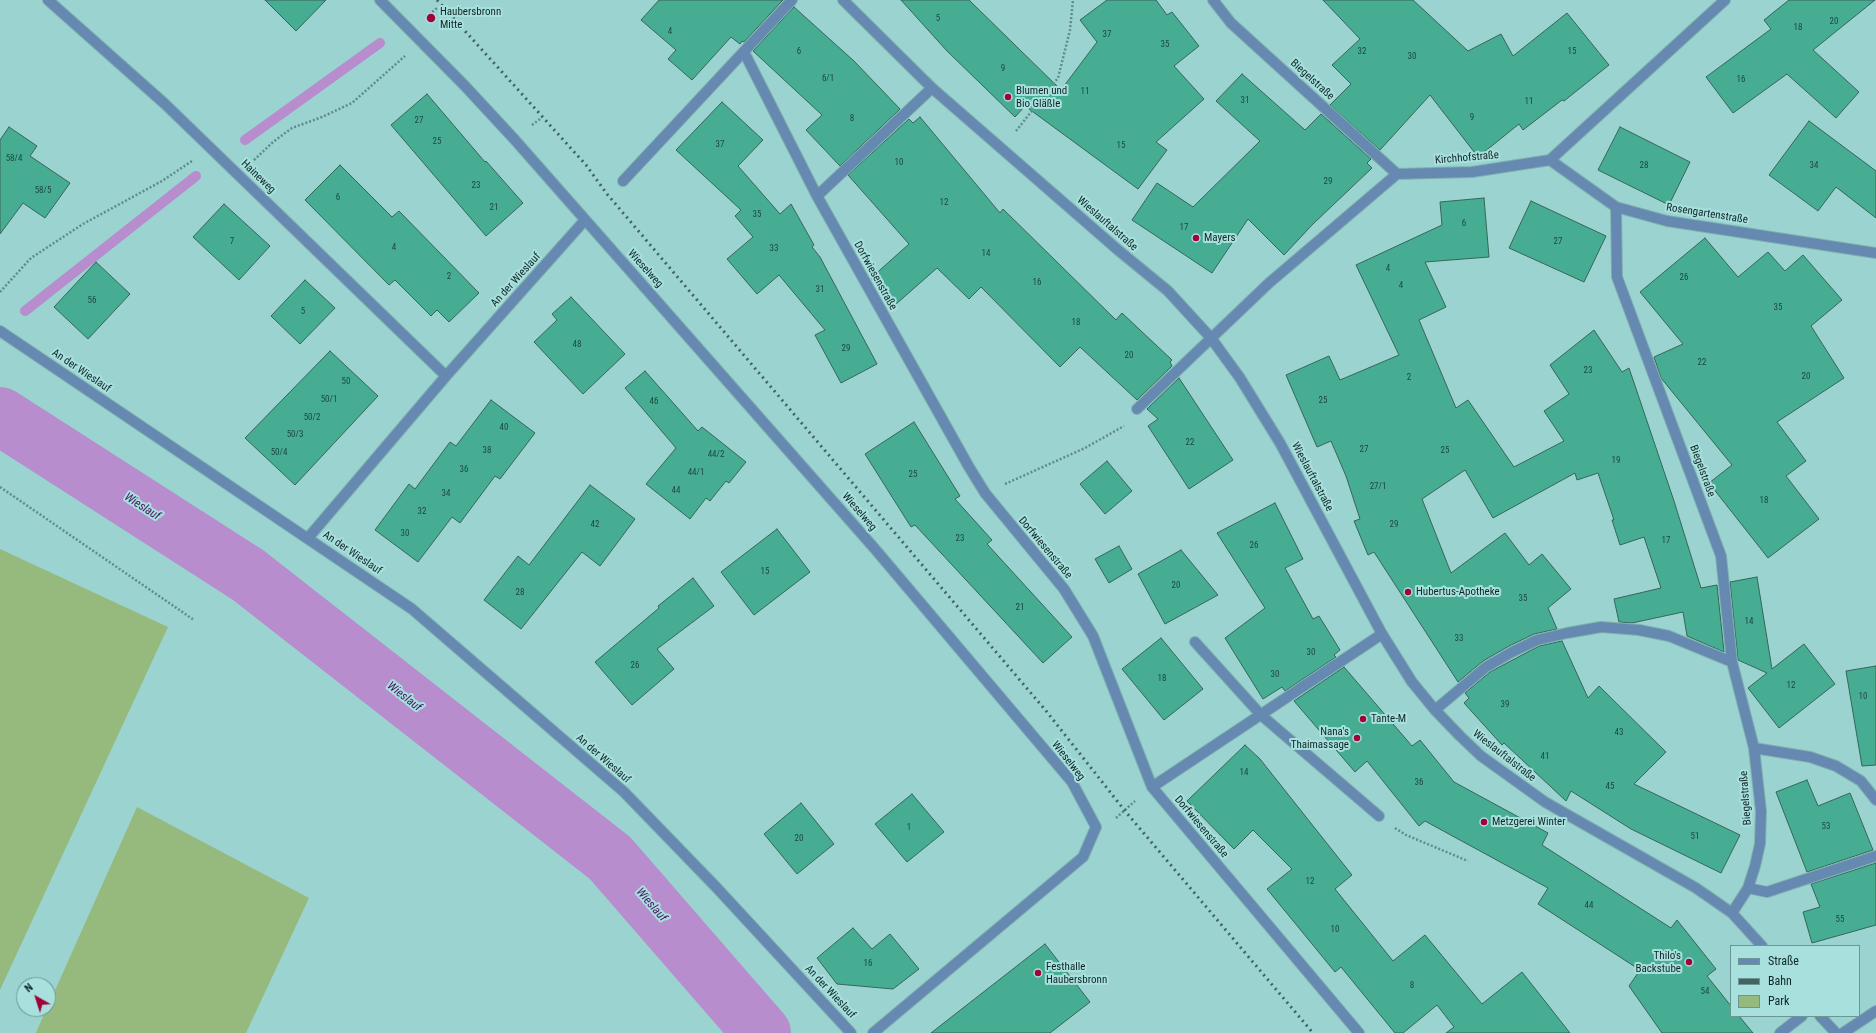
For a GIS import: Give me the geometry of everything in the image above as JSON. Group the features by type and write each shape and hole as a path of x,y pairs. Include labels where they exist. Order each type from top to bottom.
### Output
{"street":[{"name":"Haineweg","path":"48,0 165,104 446,376"},
{"name":"Wieselweg","path":"380,0 475,96 686,333 875,549 1072,782 1096,827"},
{"path":"623,181 792,0"},
{"name":"Wieslauftalstraße","path":"843,0 932,88 1118,250 1168,291 1211,338 1240,378 1280,443 1382,634 1412,682 1435,710 1482,756 1545,802 1696,888 1732,914 1761,945"},
{"name":"Biegelstraße","path":"1213,0 1231,23 1398,174"},
{"path":"1550,160 1725,0"},
{"name":"Dorfwiesenstraße","path":"744,52 816,196 969,467 985,493 1064,589 1093,636 1152,787 1359,1033"},
{"path":"816,196 932,88"},
{"name":"Kirchhofstraße","path":"1398,174 1472,172 1550,160"},
{"name":"Rosengartenstraße","path":"1550,160 1616,207 1667,221 1876,253"},
{"path":"1137,409 1269,283 1398,174"},
{"name":"Biegelstraße","path":"1616,207 1617,277 1721,556 1732,662 1754,748 1761,811 1760,837 1756,866 1748,888 1732,914"},
{"name":"An der Wieslauf","path":"308,538 446,376 585,220"},
{"name":"An der Wieslauf","path":"0,331 412,609 624,792 716,887 851,1033"},
{"path":"1435,710 1486,668 1512,652 1537,640 1601,627 1639,630 1669,636 1732,662"},
{"path":"1152,787 1382,634"},
{"path":"1195,642 1261,715 1379,816"},
{"path":"1754,748 1810,757 1836,766 1861,781 1876,800"},
{"path":"873,1033 1083,857 1096,827"},
{"path":"1748,888 1767,892 1876,856"},
{"path":"1843,1033 1876,1011"},
{"path":"1780,1033 1801,1017"},
{"path":"1821,1017 1836,1033"}],"path":[{"path":"1002,149 1058,78 1070,30 1073,0"},
{"path":"239,175 273,142 292,128 322,117 352,103 421,41"},
{"path":"0,292 31,258 83,224 162,181 211,148"},
{"path":"985,493 1085,448 1137,418 1137,409"},
{"path":"0,487 194,620"},
{"path":"1096,827 1109,823 1152,787"},
{"path":"1379,816 1406,835 1468,860"}],"green space":[{"path":"0,549 168,627 0,990"},
{"path":"137,807 309,898 246,1033 36,1033 43,1017 56,1017 56,988"}],"building":[{"path":"265,0 326,0 296,31"},
{"path":"659,0 783,0 744,42 742,41 740,44 731,37 692,80 668,59 676,50 641,20"},
{"path":"901,0 969,0 1061,90 1097,42 1080,20 1107,0 1156,0 1167,15 1172,12 1199,46 1174,66 1204,99 1156,142 1167,150 1138,189 1025,106 1015,117 947,51"},
{"path":"1323,0 1413,0 1468,51 1501,34 1513,56 1567,13 1609,65 1564,101 1562,100 1523,130 1519,124 1478,157 1430,95 1380,150 1330,105 1351,84 1332,65 1360,39"},
{"path":"1789,0 1875,0 1813,50 1859,92 1836,118 1787,74 1733,113 1706,77 1771,29 1764,20"},
{"path":"794,7 854,61 900,109 840,166 806,130 822,115 753,51"},
{"path":"1242,74 1305,130 1321,114 1371,159 1367,163 1372,168 1313,224 1284,255 1248,219 1212,273 1132,220 1157,183 1193,207 1260,141 1216,101"},
{"path":"427,94 485,162 486,161 523,203 486,236 391,125"},
{"path":"722,102 763,140 738,166 780,214 791,204 814,245 812,247 820,257 877,364 841,383 815,335 825,330 779,275 757,294 727,259 753,237 735,216 741,210 676,150"},
{"path":"920,117 1000,213 1003,209 1116,320 1122,313 1172,360 1170,362 1172,366 1137,400 1080,347 1060,367 981,287 969,299 937,268 895,305 871,278 909,244 848,175 909,119 913,123"},
{"path":"1809,121 1876,171 1876,218 1836,187 1818,211 1769,175"},
{"path":"9,127 37,146 30,156 70,183 45,218 23,203 0,234 0,140"},
{"path":"1620,127 1690,162 1669,205 1598,170"},
{"path":"340,165 392,217 399,211 479,293 449,322 437,310 431,316 395,280 389,285 305,200"},
{"path":"1484,198 1489,257 1425,262 1446,307 1419,320 1456,408 1468,400 1514,467 1564,441 1544,411 1569,394 1550,365 1594,330 1622,372 1629,368 1674,501 1701,588 1717,585 1724,652 1687,636 1683,612 1632,623 1619,622 1614,599 1661,588 1644,537 1620,545 1612,520 1614,520 1598,473 1577,480 1575,473 1493,518 1465,470 1422,499 1451,573 1505,533 1529,565 1542,554 1571,589 1548,608 1557,629 1534,634 1509,646 1483,661 1458,682 1374,552 1368,555 1354,521 1360,519 1346,476 1331,441 1317,447 1286,375 1329,356 1340,380 1399,355 1356,265 1442,225 1440,202"},
{"path":"1531,201 1606,236 1584,282 1509,248"},
{"path":"224,204 270,246 239,280 193,237"},
{"path":"1705,238 1738,277 1768,252 1785,271 1803,255 1842,300 1811,326 1844,378 1777,422 1806,461 1786,476 1819,519 1768,558 1709,483 1732,465 1661,378 1654,357 1683,344 1640,292"},
{"path":"96,262 130,294 88,339 54,307"},
{"path":"305,280 335,308 300,344 271,316"},
{"path":"571,297 625,354 583,394 534,342 557,320 552,314"},
{"path":"330,351 378,396 295,485 245,438"},
{"path":"645,371 698,431 702,427 746,462 729,483 726,481 710,501 706,498 690,519 646,484 676,448 625,388"},
{"path":"1179,378 1233,460 1189,489 1148,426 1158,419 1147,409"},
{"path":"491,400 535,433 500,479 495,476 460,523 452,517 418,562 375,530 409,484 415,489 450,442 456,446"},
{"path":"914,422 960,496 955,499 992,540 987,544 1072,637 1043,663 915,525 911,527 865,454"},
{"path":"1107,461 1132,491 1105,514 1080,484"},
{"path":"590,485 635,519 600,566 582,552 521,629 484,600 518,556 529,565"},
{"path":"1275,503 1303,559 1285,568 1313,619 1319,616 1340,650 1334,655 1336,657 1285,691 1282,687 1263,699 1225,638 1265,608 1217,533"},
{"path":"777,529 810,572 754,615 721,572"},
{"path":"1119,546 1132,569 1109,583 1095,559"},
{"path":"1181,550 1218,595 1165,624 1138,574"},
{"path":"1757,577 1772,669 1804,644 1835,684 1779,728 1748,688 1767,673 1738,660 1730,582"},
{"path":"693,578 714,606 657,649 674,669 632,705 595,662 659,608 658,606"},
{"path":"1161,638 1203,689 1164,720 1122,669"},
{"path":"1562,641 1588,698 1599,686 1666,752 1634,784 1740,835 1721,873 1631,829 1571,791 1566,801 1504,743 1502,745 1464,703 1469,698 1465,693 1490,672 1539,646"},
{"path":"1876,666 1876,765 1862,766 1846,671"},
{"path":"1344,667 1412,746 1420,740 1454,782 1548,833 1542,845 1671,928 1677,920 1716,969 1707,976 1730,1005 1730,1017 1740,1017 1753,1033 1662,1033 1629,986 1640,970 1538,904 1548,888 1425,821 1419,826 1367,761 1355,772 1294,701"},
{"path":"1245,745 1260,759 1352,875 1335,889 1393,961 1425,935 1482,1004 1522,972 1570,1033 1446,1033 1454,1027 1437,1005 1403,1033 1395,1033 1341,967 1335,972 1267,889 1292,869 1253,830 1234,849 1187,801"},
{"path":"1807,780 1818,806 1850,793 1873,850 1807,872 1776,792"},
{"path":"912,794 944,832 907,862 875,824"},
{"path":"801,803 834,844 797,874 764,834"},
{"path":"1876,863 1876,925 1812,943 1803,912 1820,907 1811,884"},
{"path":"853,928 872,949 890,934 919,969 893,989 837,984 817,958"},
{"name":"Festhalle Haubersbronn","path":"1045,944 1090,1002 1050,1033 931,1033"}],"waterway":[{"path":"245,140 380,43"},
{"path":"25,311 196,176"},
{"name":"Wieslauf","path":"0,416 248,575 610,858 762,1033"}],"railway":[{"path":"437,0 586,165 607,194 1047,712 1125,811 1313,1033"}],"place":[{"name":"Haubersbronn Mitte","path":"431,18"},
{"name":"Blumen und Bio Gläßle","path":"1008,97"},
{"name":"Mayers","path":"1196,238"},
{"name":"Hubertus-Apotheke","path":"1408,592"},
{"name":"Tante-M","path":"1363,719"},
{"name":"Nana's Thaimassage","path":"1357,738"},
{"name":"Metzgerei Winter","path":"1484,822"},
{"name":"Thilo's Backstube","path":"1689,962"},
{"name":"Festhalle Haubersbronn","path":"1038,973"}]}
